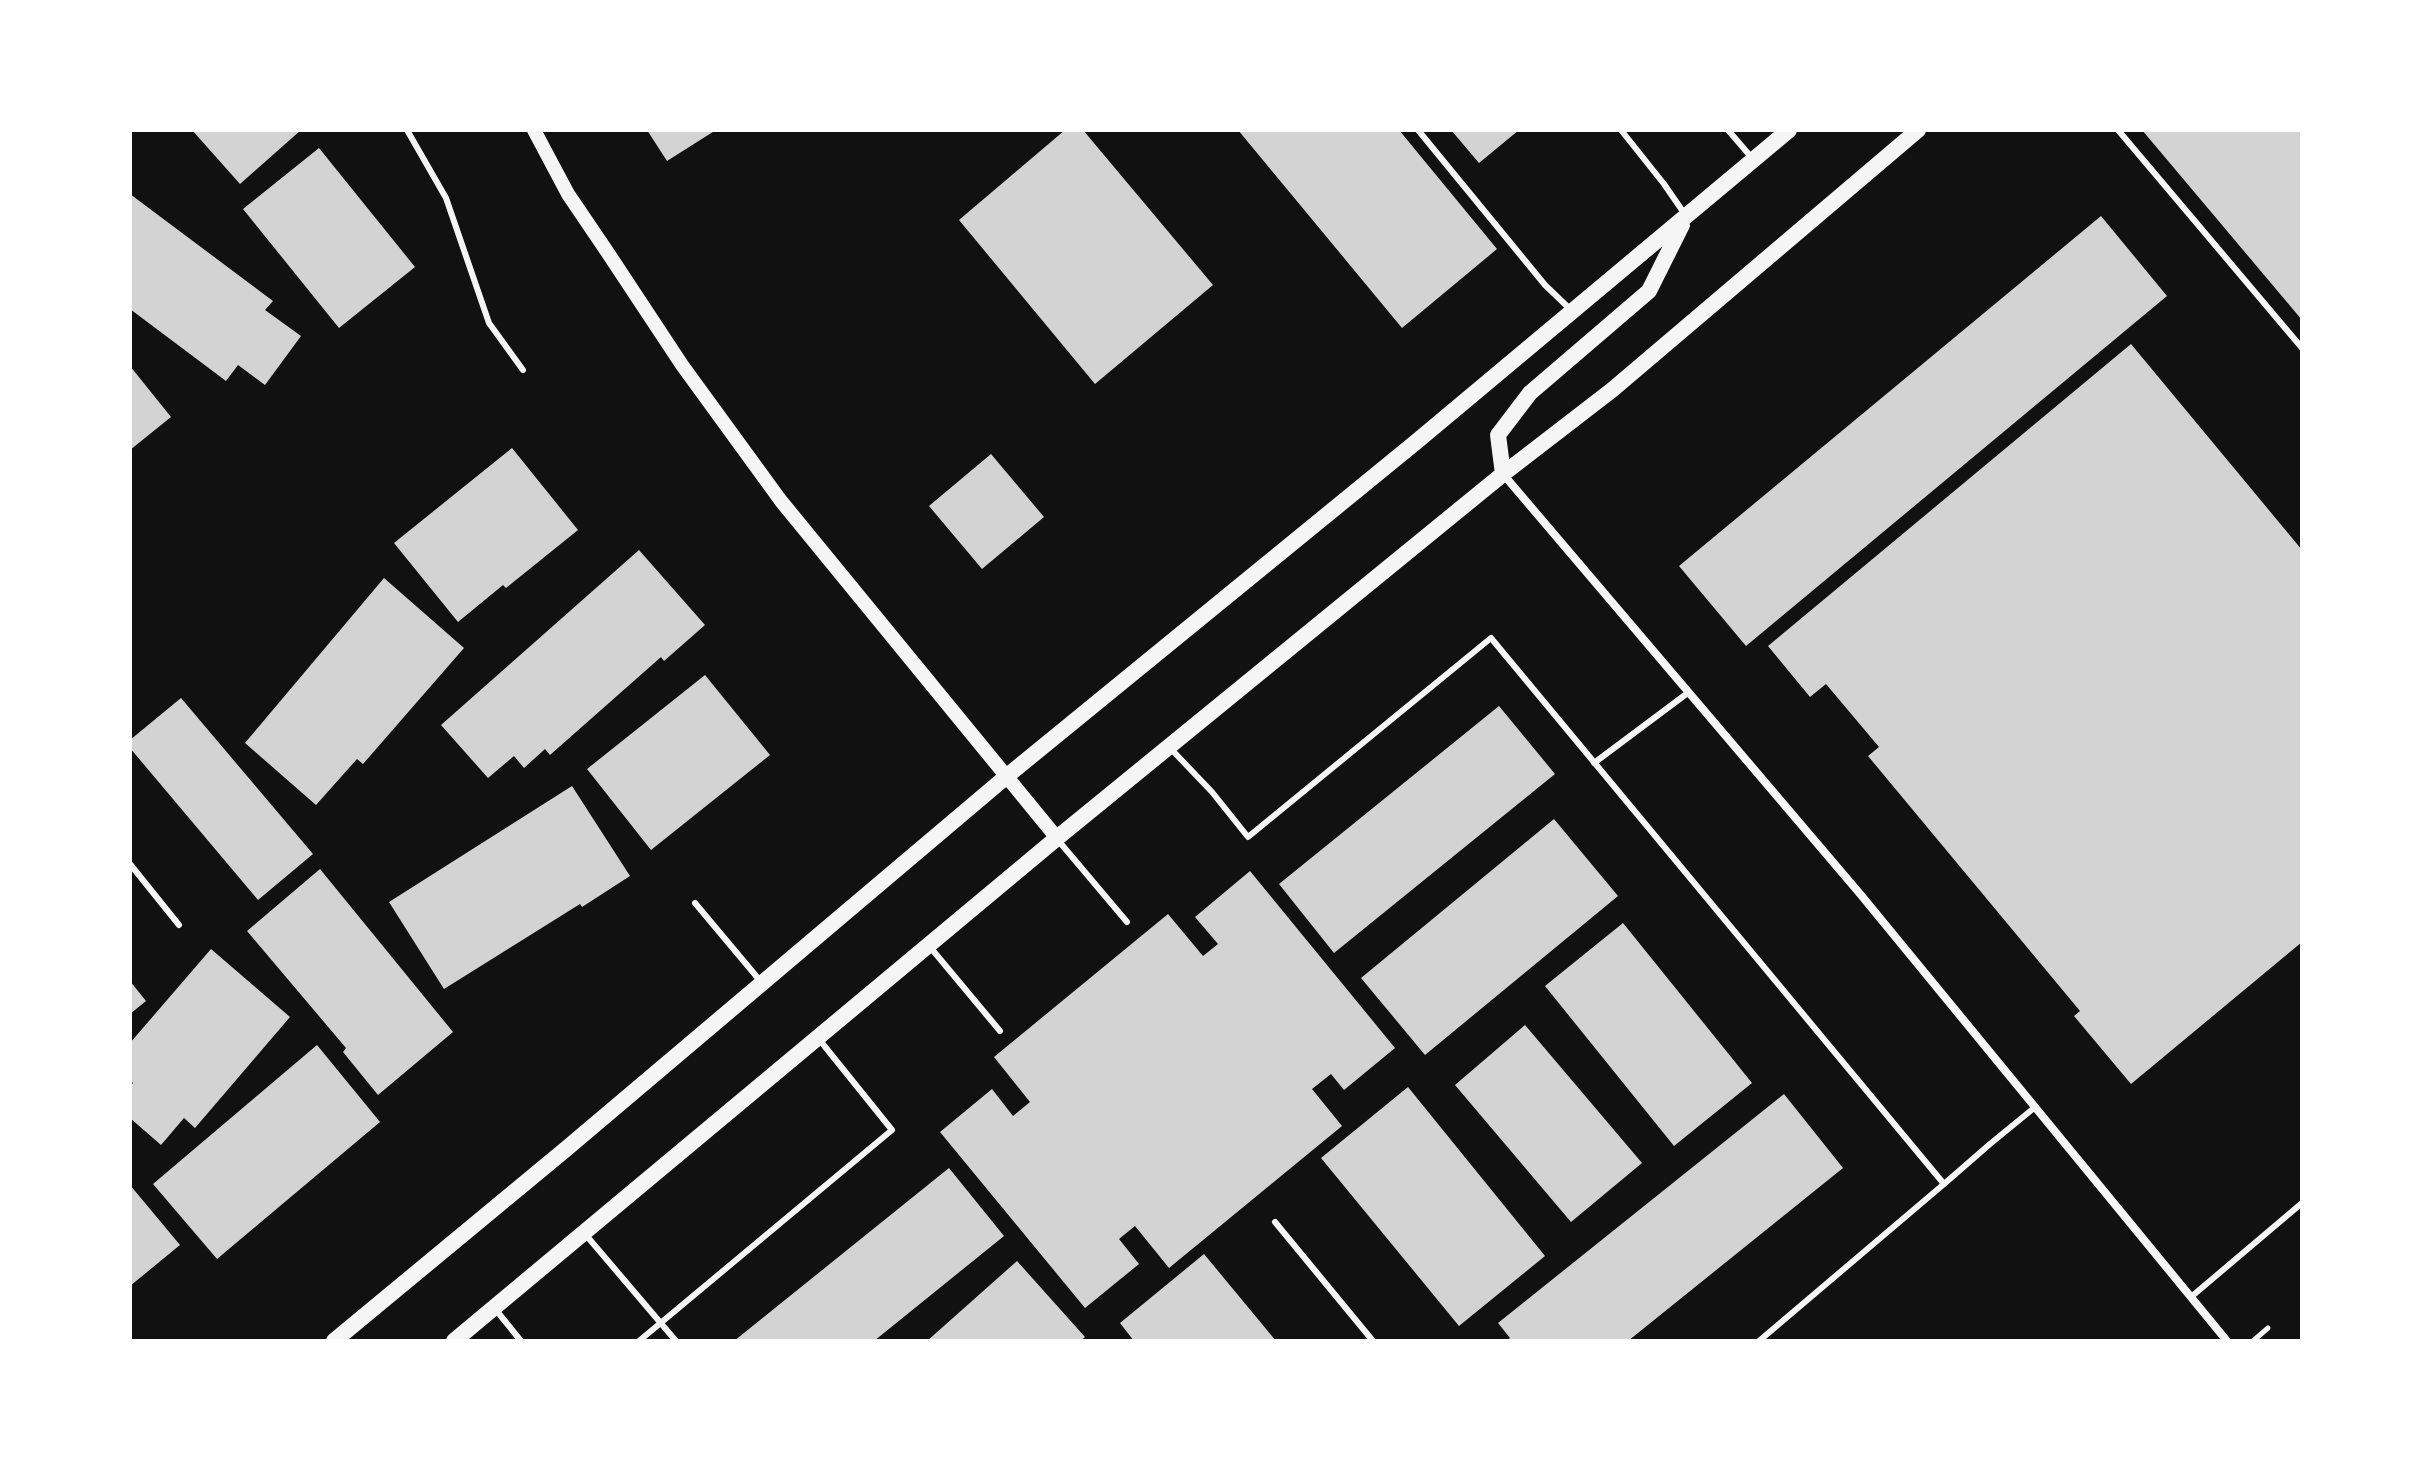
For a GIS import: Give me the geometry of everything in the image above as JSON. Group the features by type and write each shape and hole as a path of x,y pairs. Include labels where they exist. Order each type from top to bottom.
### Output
{"main road":[{"path":"334,1341 1007,776 1573,312 1789,130"},
{"path":"454,1341 1057,838 1503,474 1612,390 1918,130"},
{"path":"1503,474 1498,435 1530,393 1649,291 1686,216"}],"street":[{"path":"534,130 568,194 682,365 772,488 1057,838"},
{"path":"1503,474 1861,895 2227,1341"}],"lane":[{"path":"407,130 446,198 489,323 523,370"},
{"path":"1418,130 1545,285 1573,312"},
{"path":"1621,130 1686,216"},
{"path":"1728,130 1754,160"},
{"path":"2118,130 2302,348"},
{"path":"1169,747 1212,792 1248,837 1491,638 1944,1184"},
{"path":"1594,763 1689,692"},
{"path":"1057,838 1127,922"},
{"path":"130,864 179,925"},
{"path":"695,903 762,983"},
{"path":"929,945 1000,1031"},
{"path":"639,1341 892,1130 818,1038"},
{"path":"1759,1341 2034,1108"},
{"path":"2191,1297 2302,1203"},
{"path":"1275,1222 1373,1341"},
{"path":"584,1233 676,1341"},
{"path":"494,1307 521,1341"}],"path":[{"path":"2253,1341 2268,1328"}],"building":[{"path":"192,130 301,130 240,184"},
{"path":"647,130 716,130 667,161"},
{"path":"1065,130 1083,130 1213,285 1095,384 959,220"},
{"path":"1238,130 1399,130 1497,249 1402,328"},
{"path":"1451,130 1519,130 1479,163"},
{"path":"2142,130 2302,130 2302,320"},
{"path":"319,148 415,267 339,328 243,209"},
{"path":"130,194 273,301 265,310 301,336 265,385 238,365 226,381 130,309"},
{"path":"2101,216 2167,296 1746,646 1679,566"},
{"path":"2131,344 2302,550 2302,942 2131,1084 2074,1016 2080,1011 1868,756 1879,747 1826,684 1810,697 1768,646"},
{"path":"130,366 171,417 130,450"},
{"path":"512,448 578,530 458,622 394,543"},
{"path":"991,454 1044,517 982,569 929,506"},
{"path":"639,550 705,625 664,661 661,657 550,755 545,749 524,768 514,756 488,778 441,725"},
{"path":"384,578 464,648 363,764 357,759 316,805 245,743"},
{"path":"705,675 770,755 651,850 587,769"},
{"path":"181,698 313,854 258,900 130,748 130,740"},
{"path":"1499,706 1555,774 1334,953 1279,884"},
{"path":"572,786 630,876 444,989 389,902"},
{"path":"1554,819 1618,896 1425,1055 1361,978"},
{"path":"320,869 453,1032 378,1095 343,1052 346,1048 247,931"},
{"path":"1250,871 1395,1048 1344,1090 1331,1074 1312,1089 1342,1126 1169,1268 1135,1226 1119,1239 1139,1264 1085,1308 940,1132 992,1089 1013,1116 1030,1102 994,1057 1168,914 1203,956 1218,944 1195,917"},
{"path":"1623,923 1752,1083 1674,1146 1545,986"},
{"path":"211,949 290,1017 195,1128 184,1118 161,1145 130,1118 130,1086 133,1083 130,1080 130,1043"},
{"path":"130,981 146,1001 130,1014"},
{"path":"1525,1025 1642,1163 1571,1222 1455,1085"},
{"path":"317,1045 380,1122 217,1259 153,1184"},
{"path":"1408,1087 1545,1256 1459,1326 1321,1158"},
{"path":"1784,1094 1843,1168 1628,1341 1506,1341 1510,1338 1498,1323"},
{"path":"949,1168 1004,1236 874,1341 734,1341"},
{"path":"130,1185 180,1245 130,1286"},
{"path":"1204,1254 1276,1341 1134,1341 1120,1323"},
{"path":"1017,1261 1085,1337 1080,1341 927,1341"}]}
